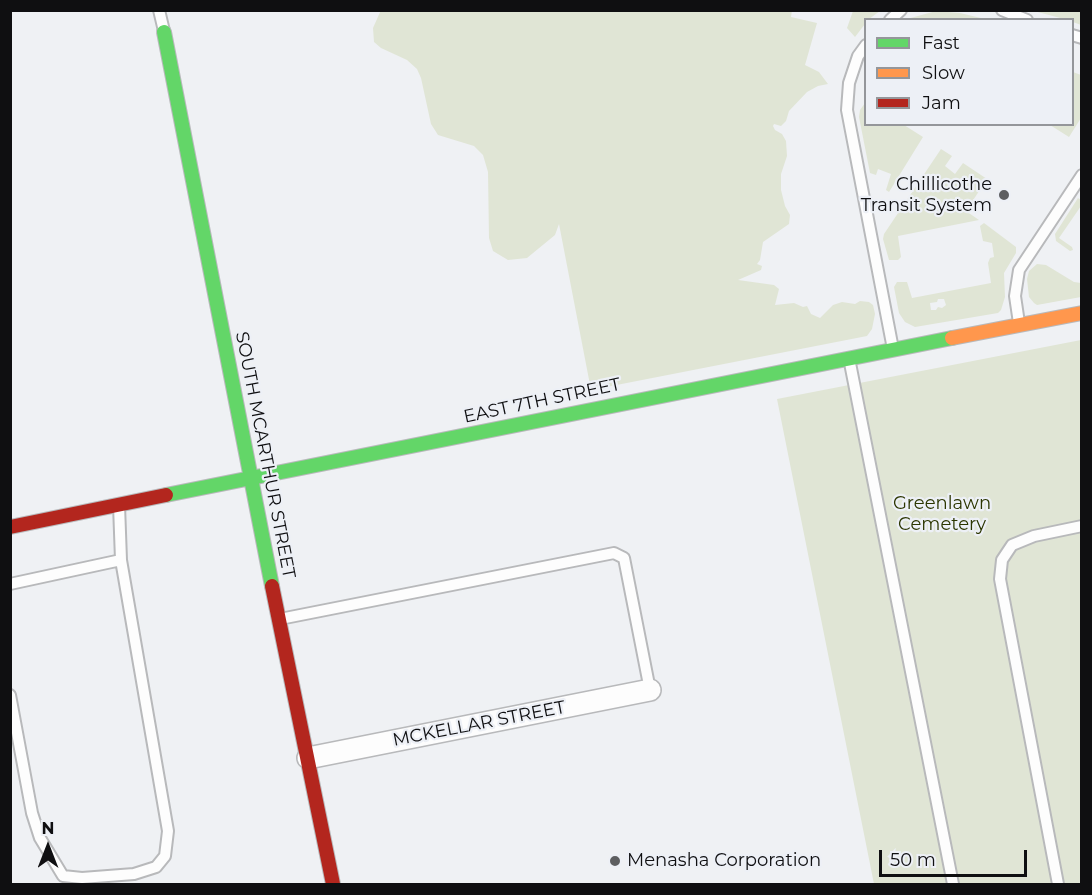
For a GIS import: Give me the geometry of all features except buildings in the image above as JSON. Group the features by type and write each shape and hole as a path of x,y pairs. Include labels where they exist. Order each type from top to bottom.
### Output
{"street":[{"name":"SOUTH MCARTHUR STREET","path":"164,32 250,479 333,885"},
{"name":"EAST 7TH STREET","path":"10,527 849,357 1082,313"},
{"name":"MCKELLAR STREET","path":"308,758 650,690"}],"lane":[{"path":"159,10 164,32"},
{"path":"1002,10 1022,18"},
{"path":"864,48 858,56 849,83 847,110 893,349"},
{"path":"1019,324 1016,296 1019,270 1082,175"},
{"path":"849,357 953,885"},
{"path":"10,695 32,813 40,838 63,876 82,878 134,874 156,867 165,856 168,831 121,560 119,505"},
{"path":"1059,885 1000,579 1002,560 1012,545 1034,536 1082,526"},
{"path":"279,619 614,554 624,558 650,690"},
{"path":"10,584 121,560"}],"green space":[{"path":"381,10 792,10 791,17 817,23 805,65 819,72 828,84 807,92 789,111 786,121 781,126 774,124 773,126 786,141 787,156 781,174 781,190 790,215 789,224 763,242 760,260 757,264 762,266 761,270 738,280 774,285 779,289 775,305 794,303 803,307 807,306 811,314 820,318 833,305 842,302 855,304 860,301 869,302 873,305 875,314 872,329 867,336 591,390 559,224 555,235 527,258 508,260 493,251 489,238 488,172 483,155 474,146 438,135 431,124 417,69 407,60 381,48 374,42 373,28"},
{"path":"853,11 880,11 870,18 864,18 864,25 855,37 847,28"},
{"path":"936,11 981,18 911,18"},
{"path":"1034,11 1081,11 1081,25 1074,22 1074,18 1060,18"},
{"path":"1074,72 1081,75 1081,118 1069,137 1052,126 1074,126"},
{"path":"864,104 864,126 906,126 923,137 889,192 886,190 891,174 878,169 876,175 870,173 859,117"},
{"path":"941,149 952,156 945,166 955,174 963,163 987,179 966,211 979,220 898,236 901,257 898,260 889,260 883,239 884,234"},
{"path":"1078,198 1081,200 1081,206 1059,238 1072,247 1073,250 1070,251 1056,241 1055,234"},
{"path":"984,223 1016,247 1016,253 1004,273 1005,297 1001,310 998,313 915,327 905,322 899,313 894,287 897,282 907,282 912,298 991,283 988,263 990,258 994,257 992,243 983,241 980,226","holes":["944,299 946,305 931,310 930,303"]},
{"path":"1037,264 1046,265 1074,282 1081,283 1081,297 1037,305 1034,303 1029,297 1027,279 1029,271"},
{"name":"Greenlawn Cemetery","path":"1081,340 1081,884 874,884 777,399"}],"traffic: fast":[{"path":"164,32 272,586"},
{"path":"166,495 952,338"}],"traffic: slow":[{"path":"952,338 1082,313"}],"traffic: jam":[{"path":"10,527 166,495"},
{"path":"272,586 333,884"}],"place":[{"name":"Chillicothe Transit System","path":"1004,195"},
{"name":"Menasha Corporation","path":"615,861"}]}
